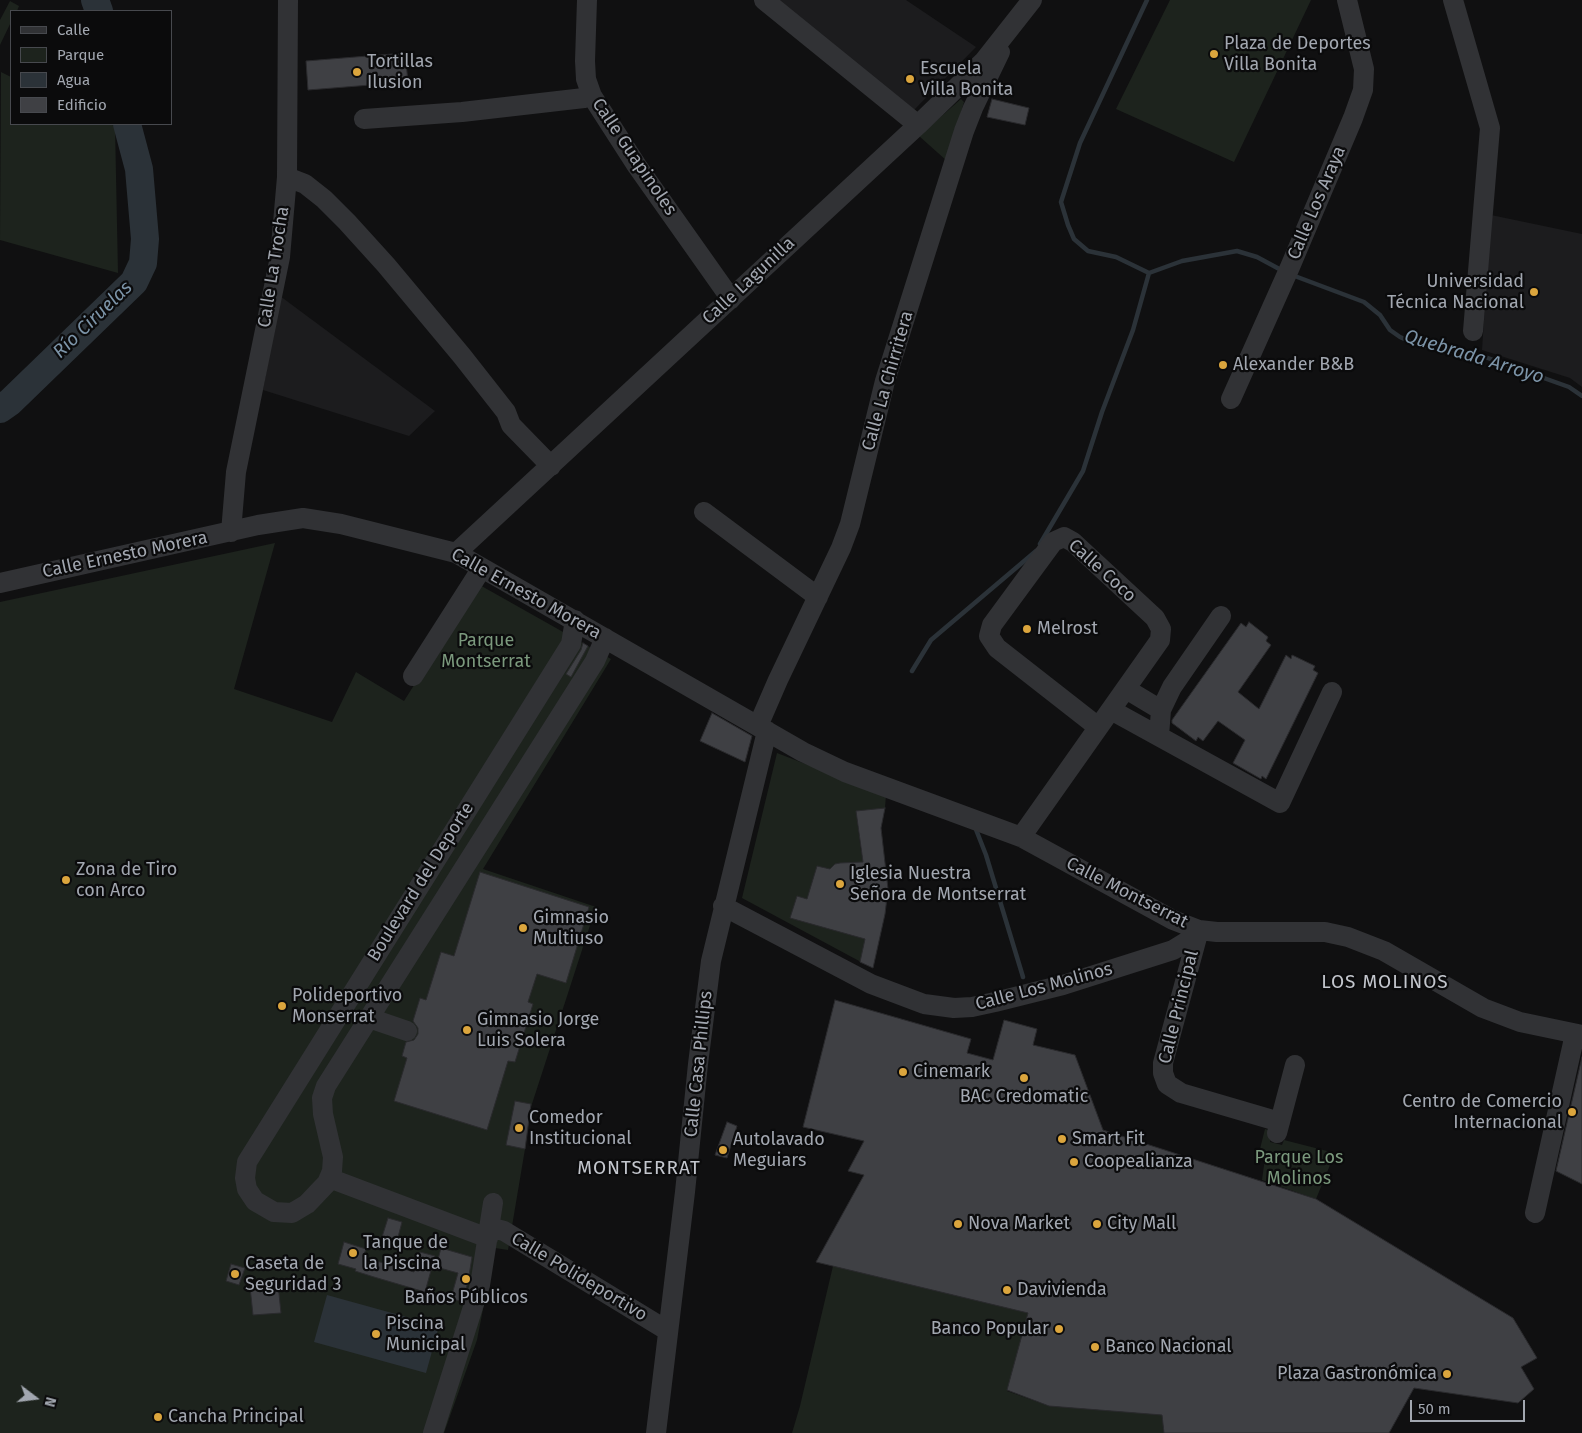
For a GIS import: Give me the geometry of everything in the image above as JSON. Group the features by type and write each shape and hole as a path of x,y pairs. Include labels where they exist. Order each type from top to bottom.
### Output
{"street":[{"name":"Calle La Trocha","path":"231,532 236,472 280,257 287,176 288,0"},
{"name":"Calle Guapinoles","path":"587,0 585,61 586,79 592,96 637,166 731,299"},
{"path":"764,0 918,125"},
{"name":"Calle Los Araya","path":"1231,398 1290,267 1363,90 1364,68 1347,0"},
{"path":"1453,0 1490,128 1473,331"},
{"name":"Calle Lagunilla","path":"456,553 918,125 984,61 1008,32 1025,2"},
{"name":"Calle La Chirritera","path":"763,728 778,680 818,597 850,524 885,381 964,131 1008,32"},
{"path":"364,119 462,112 592,96"},
{"path":"287,176 305,184 324,199 347,222 440,329 506,412 511,424 551,466"},
{"path":"704,512 818,597"},
{"name":"Calle Ernesto Morera","path":"0,583 258,525 303,518 341,524 456,553 763,728"},
{"name":"Calle Coco","path":"1021,837 1160,640 1161,629 1154,618 1073,542 1064,537 1053,542 992,625 988,636 997,648 1098,727"},
{"path":"413,676 482,568"},
{"path":"1159,736 1162,710 1172,687 1221,616"},
{"name":"Boulevard del Deporte","path":"575,620 571,644 247,1162 245,1178 247,1189 256,1201 274,1212 292,1213 307,1204 329,1178 332,1171 333,1157 323,1114 322,1098 326,1086 595,661 605,638"},
{"path":"1126,689 1162,710"},
{"path":"1111,710 1280,803 1332,692"},
{"name":"Calle Montserrat","path":"763,728 803,752 845,772 1021,837 1173,920 1199,930 1234,933 1325,932 1348,937 1384,952 1483,1008 1520,1022 1578,1034"},
{"name":"Calle Casa Phillips","path":"656,1433 711,961 763,728"},
{"name":"Calle Los Molinos","path":"723,906 871,984 924,1004 954,1008 988,1004 1063,985 1173,950 1186,942 1199,930"},
{"name":"Calle Principal","path":"1199,930 1164,1062 1163,1073 1167,1084 1181,1093 1279,1127 1295,1065"},
{"path":"369,1018 407,1030"},
{"path":"1535,1213 1578,1034"},
{"name":"Calle Polideportivo","path":"329,1178 488,1233 504,1231 668,1331"},
{"path":"433,1433 480,1285 493,1203"}],"shaded area":[{"name":"Escuela Villa Bonita","path":"778,0 906,0 976,47 914,110"},
{"name":"Universidad Técnica Nacional","path":"1491,215 1582,234 1582,387 1570,378 1482,350"},
{"path":"280,296 435,411 409,436 263,390"}],"green space":[{"name":"Plaza de Deportes Villa Bonita","path":"1170,0 1311,0 1234,162 1116,109"},
{"path":"10,1 19,6 17,10 10,10 10,24 0,45 0,20"},
{"path":"1,72 10,76 10,125 115,126 118,273 0,240"},
{"path":"961,99 964,102 947,161 919,136"},
{"name":"Polideportivo Monserrat","path":"275,543 234,689 332,722 356,672 404,701 478,584 611,659 483,869 596,907 530,1110 508,1250 495,1248 477,1340 444,1433 0,1433 0,602"},
{"path":"777,753 886,795 885,808 856,812 861,851 875,918 854,866 848,863 835,864 830,869 817,866 807,899 797,896 790,918 865,939 861,962 742,898"},
{"name":"Parque Los Molinos","path":"1265,1129 1272,1131 1270,1142 1282,1145 1284,1140 1335,1153 1316,1199 1262,1180 1266,1151 1260,1149"},
{"path":"833,1266 1028,1313 1007,1391 1049,1406 1162,1415 1164,1433 792,1433"}],"water":[{"name":"Piscina Municipal","path":"327,1295 439,1326 426,1373 314,1342"}],"building":[{"name":"Tortillas Ilusion","path":"405,53 408,82 308,90 306,61"},
{"path":"992,99 1029,108 1025,125 987,117"},
{"path":"1249,622 1268,637 1266,641 1271,645 1238,692 1259,709 1286,655 1291,659 1292,655 1315,666 1313,670 1318,673 1266,779 1262,776 1261,779 1233,763 1245,740 1218,721 1203,741 1198,737 1196,741 1172,723 1172,720 1241,623 1246,627"},
{"path":"583,643 588,646 571,677 566,674 581,650"},
{"path":"712,713 752,736 745,762 700,741"},
{"name":"Iglesia Nuestra Señora de Montserrat","path":"885,808 881,828 888,889 885,914 873,968 860,962 865,939 790,918 797,896 807,899 817,866 830,869 835,864 863,862 856,811"},
{"name":"Gimnasio Jorge Luis Solera","path":"480,872 589,907 566,983 537,974 528,1002 533,1004 515,1062 508,1061 487,1130 394,1101 407,1058 402,1056 406,1042 414,1040 418,1034 418,1028 413,1021 420,998 426,1000 441,952 454,956"},
{"name":"City Mall","path":"835,1000 971,1039 967,1053 993,1060 1004,1020 1037,1029 1033,1045 1075,1055 1103,1130 1316,1199 1513,1318 1537,1358 1521,1367 1534,1389 1518,1403 1414,1388 1389,1433 1164,1433 1162,1415 1049,1406 1007,1390 1028,1313 816,1262 864,1175 848,1171 864,1141 803,1127"},
{"name":"Centro de Comercio Internacional","path":"1582,1057 1582,1184 1556,1171"},
{"name":"Comedor Institucional","path":"515,1101 531,1104 525,1149 506,1145"},
{"path":"727,1122 737,1126 727,1158 715,1155"},
{"path":"388,1218 402,1222 397,1241 382,1237"},
{"path":"344,1242 366,1249 363,1257 414,1272 420,1252 435,1256 425,1292 338,1264"},
{"path":"441,1248 472,1257 468,1282 462,1302 451,1298 458,1273 436,1267"},
{"name":"Caseta de Seguridad 3","path":"231,1264 245,1268 239,1285 226,1281"},
{"path":"278,1284 281,1313 253,1315 250,1287"}],"waterway":[{"name":"Río Ciruelas","path":"95,0 99,10"},
{"path":"1147,0 1080,143 1061,202 1074,239 1088,251 1116,257 1149,273"},
{"name":"Río Ciruelas","path":"0,409 10,402 134,282 143,263 145,239 139,169 127,125"},
{"name":"Quebrada Arroyo","path":"1149,273 1182,261 1237,251 1257,257 1283,271"},
{"path":"1040,544 1083,471 1102,412 1133,330 1149,273"},
{"name":"Quebrada Arroyo","path":"1292,275 1364,302 1380,315 1390,330 1411,342 1436,349 1485,357 1569,387 1582,396"},
{"path":"912,671 931,640 1036,551"},
{"path":"975,827 986,855 1023,977"}],"place":[{"name":"Plaza de Deportes Villa Bonita","path":"1214,54"},
{"name":"Tortillas Ilusion","path":"357,72"},
{"name":"Escuela Villa Bonita","path":"910,79"},
{"name":"Universidad Técnica Nacional","path":"1534,292"},
{"name":"Alexander B&B","path":"1223,365"},
{"name":"Melrost","path":"1027,629"},
{"name":"Zona de Tiro con Arco","path":"66,880"},
{"name":"Iglesia Nuestra Señora de Montserrat","path":"840,884"},
{"name":"Gimnasio Multiuso","path":"523,928"},
{"name":"Polideportivo Monserrat","path":"282,1006"},
{"name":"Gimnasio Jorge Luis Solera","path":"467,1030"},
{"name":"Cinemark","path":"903,1072"},
{"name":"BAC Credomatic","path":"1024,1078"},
{"name":"Centro de Comercio Internacional","path":"1572,1112"},
{"name":"Comedor Institucional","path":"519,1128"},
{"name":"Smart Fit","path":"1062,1139"},
{"name":"Autolavado Meguiars","path":"723,1150"},
{"name":"Coopealianza","path":"1074,1162"},
{"name":"Nova Market","path":"958,1224"},
{"name":"City Mall","path":"1097,1224"},
{"name":"Tanque de la Piscina","path":"353,1253"},
{"name":"Caseta de Seguridad 3","path":"235,1274"},
{"name":"Baños Públicos","path":"466,1279"},
{"name":"Davivienda","path":"1007,1290"},
{"name":"Banco Popular","path":"1059,1329"},
{"name":"Piscina Municipal","path":"376,1334"},
{"name":"Banco Nacional","path":"1095,1347"},
{"name":"Plaza Gastronómica","path":"1447,1374"},
{"name":"Cancha Principal","path":"158,1417"}],"district":[{"name":"LOS MOLINOS","path":"1385,983"},
{"name":"MONTSERRAT","path":"639,1169"}],"park label":[{"name":"Parque Montserrat","path":"486,651"}]}
